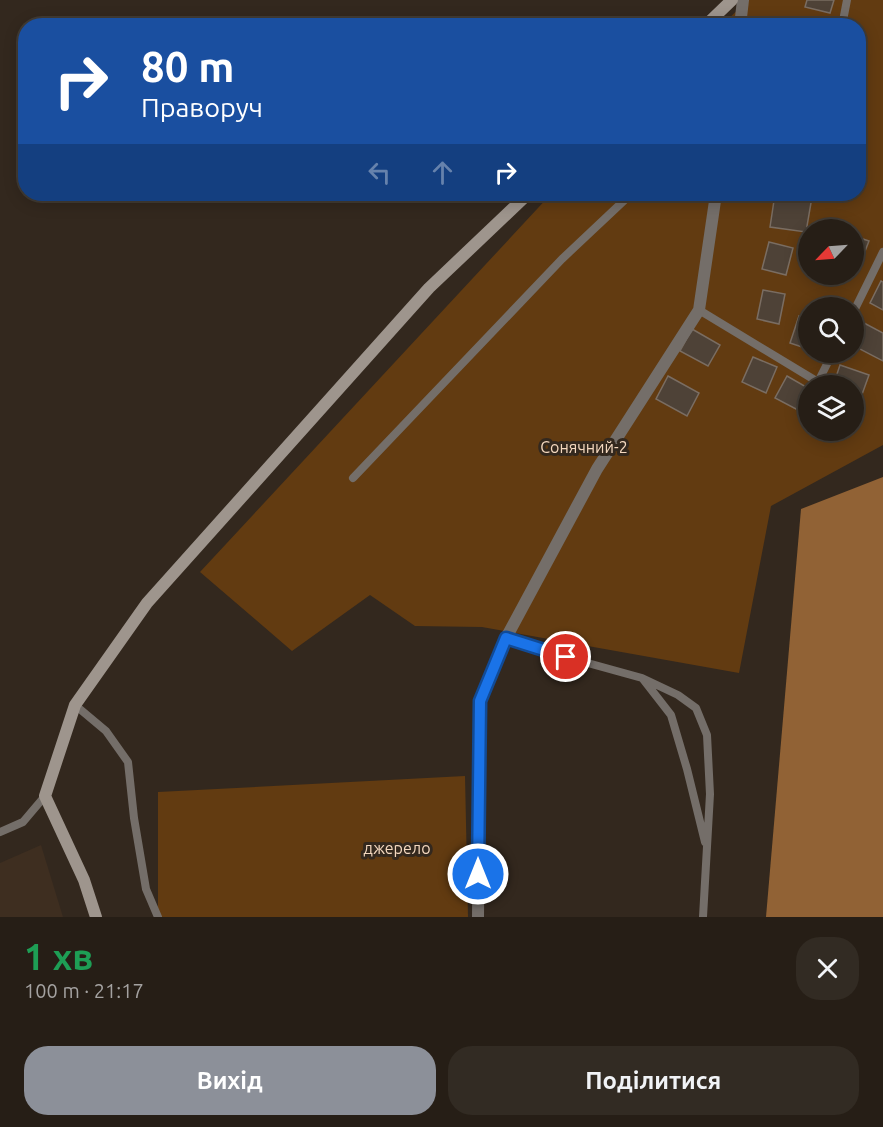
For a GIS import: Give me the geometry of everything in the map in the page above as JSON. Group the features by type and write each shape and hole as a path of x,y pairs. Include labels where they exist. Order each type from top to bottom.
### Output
{"street":[{"path":"713,18 732,0"},
{"path":"741,18 743,0"},
{"path":"96,917 84,880 45,796 75,705 155,594 429,288 521,201"},
{"path":"478,917 480,701 506,638 597,468 699,310 715,201"}],"lane":[{"path":"844,18 848,0"},
{"path":"353,478 562,259 624,201"},
{"path":"861,297 883,252"},
{"path":"699,310 818,382 828,363"},
{"path":"506,638 642,678 678,695 696,708 707,735 710,794 703,917"},
{"path":"642,678 671,715 707,849"},
{"path":"75,705 106,731 128,762 134,818 146,889 158,917"},
{"path":"0,832 23,822 45,796"}],"shaded area":[{"path":"883,477 883,917 766,917 801,509"},
{"path":"41,845 63,917 0,917 0,863"}],"green space":[{"name":"Сонячний-2","path":"748,0 883,0 883,445 771,506 739,673 482,627 415,626 370,595 292,651 200,572 544,201 866,201 866,18 729,18"},
{"name":"джерело","path":"465,776 468,917 158,917 158,792"}],"building":[{"path":"807,0 834,0 830,13 805,7"},
{"path":"774,201 811,201 808,219 798,219 798,231 770,227"},
{"path":"864,239 869,241 864,254"},
{"path":"769,242 793,248 786,275 762,269"},
{"path":"881,281 883,282 883,310 870,303"},
{"path":"763,290 785,294 779,324 757,319"},
{"path":"798,319 798,346 790,343"},
{"path":"864,323 883,333 883,361 864,351"},
{"path":"692,329 720,345 708,366 680,351"},
{"path":"753,357 777,367 766,393 742,382"},
{"path":"840,365 869,375 864,389 864,375 837,375"},
{"path":"668,376 699,393 687,416 656,399"},
{"path":"787,376 798,382 796,409 775,398"}],"route":[{"path":"478,874 480,701 506,638 566,657"}]}
